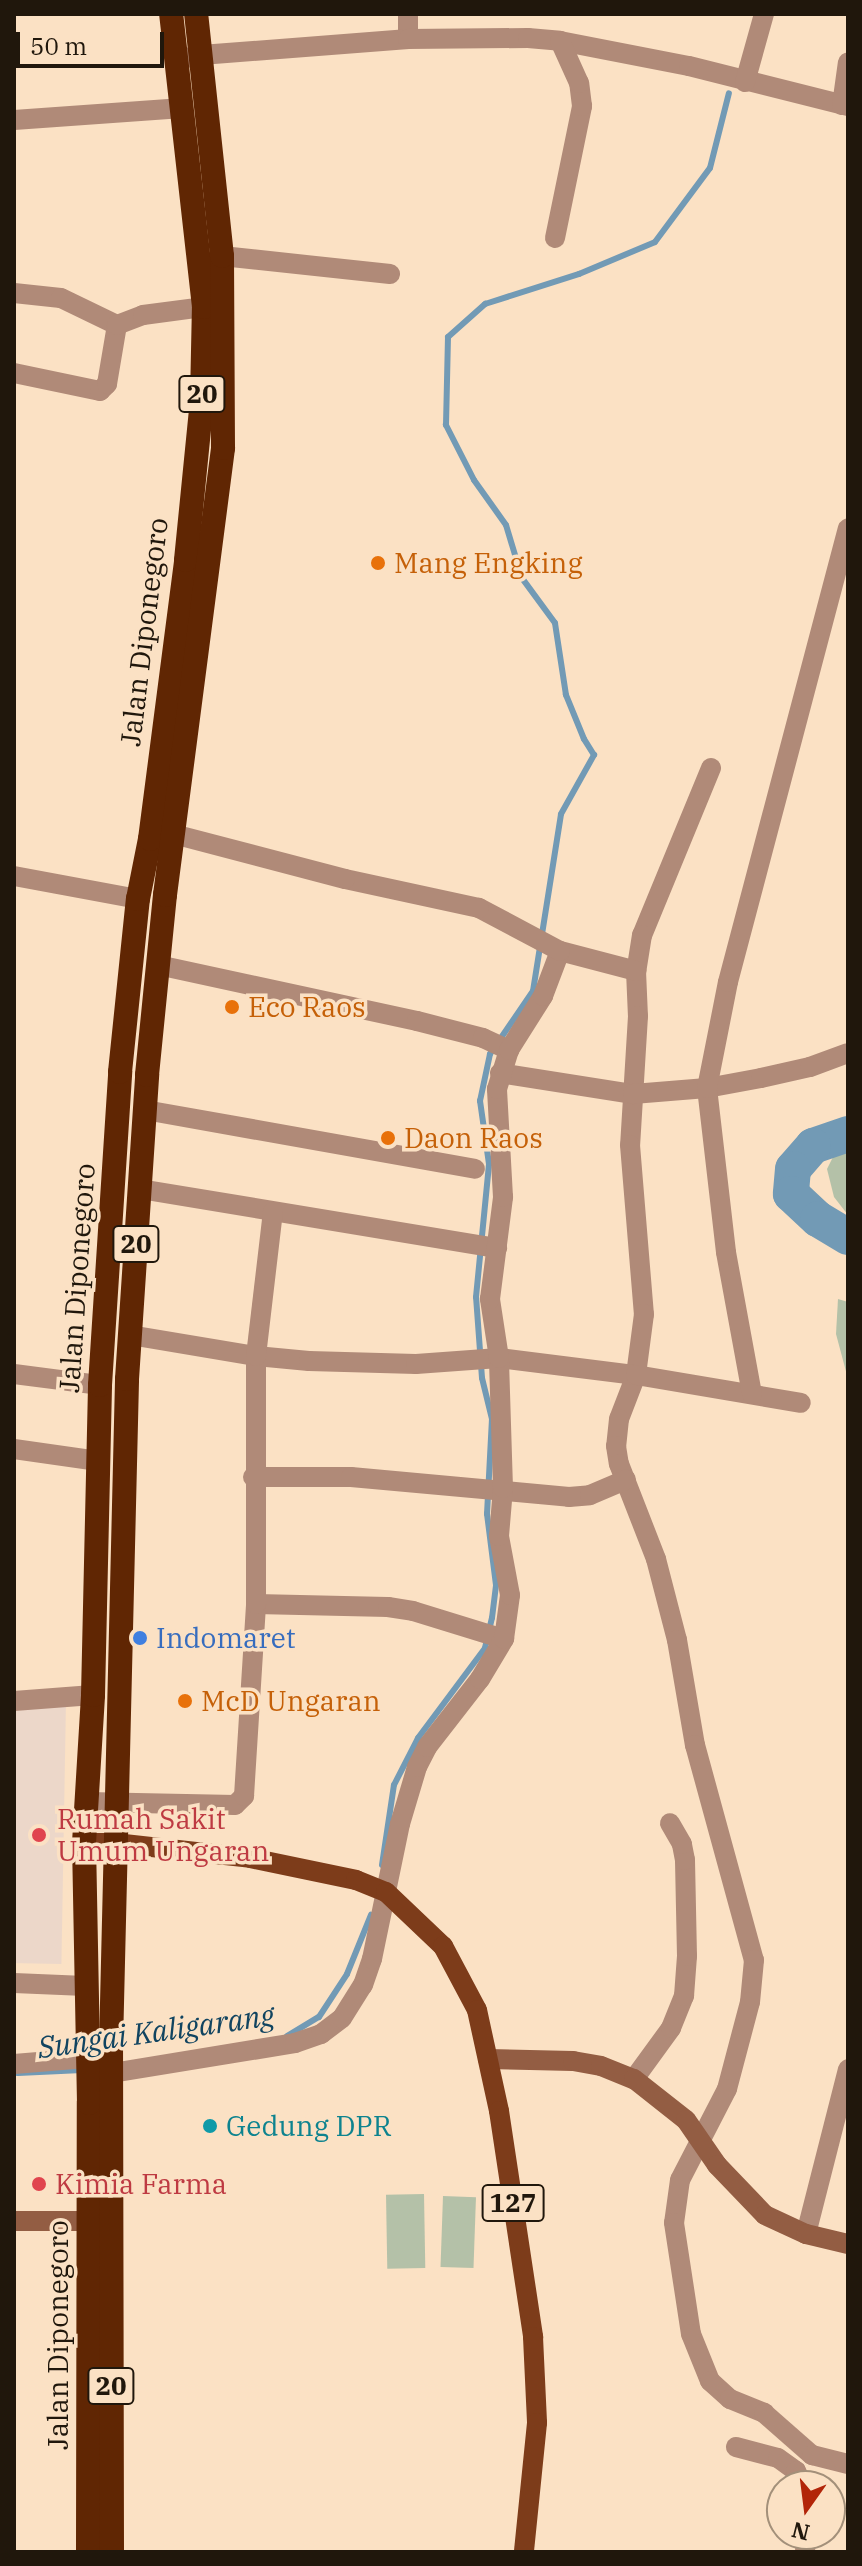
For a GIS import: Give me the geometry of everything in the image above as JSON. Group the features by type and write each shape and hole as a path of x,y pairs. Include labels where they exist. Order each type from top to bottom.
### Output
{"highway":[{"name":"Jalan Diponegoro","path":"88,2552 100,2221 100,2104 112,2062 115,1843 130,1335 147,1075 174,834 170,772 202,399 204,307 171,14"},
{"name":"Jalan Diponegoro","path":"100,2104 87,2062 84,1843 93,1695 100,1385 120,1072 138,899 170,772 223,448 222,256 196,14"},
{"path":"120,1072 147,1075"},
{"name":"Jalan Diponegoro","path":"100,2221 112,2552"}],"main road":[{"path":"84,1843 115,1843"},
{"name":"127","path":"115,1843 250,1858 356,1880 384,1891 443,1946 477,2010 488,2059 533,2337 537,2423 524,2552"}],"street":[{"path":"408,14 408,39"},
{"path":"745,82 764,14"},
{"path":"177,60 201,55 408,39 560,41 689,66 845,105 848,62"},
{"path":"555,238 582,106 579,83 560,41"},
{"path":"14,120 183,108"},
{"path":"222,256 390,274"},
{"path":"14,293 61,298 117,325 143,315 204,307"},
{"path":"14,373 100,391 107,384 117,325"},
{"path":"752,1394 726,1252 707,1088 728,982 840,592 848,529"},
{"path":"711,768 642,935 636,971 638,1016 632,1183 644,1314 636,1375 616,1433 617,1455 656,1559 677,1640 695,1745 754,1960 750,2002 727,2089 680,2180 674,2223 691,2334 702,2365 718,2392 764,2413 800,2448 825,2460 848,2464"},
{"path":"174,834 345,879 479,908 552,947 636,971"},
{"path":"14,876 138,899"},
{"path":"112,2062 295,2043 331,2028 353,2004 363,1985 402,1814 417,1767 427,1747 480,1679 499,1637 510,1595 499,1536 489,1358 489,1246 504,1174 496,1118 500,1073 506,1049 543,996 552,947"},
{"path":"158,965 270,987 483,1038 506,1049"},
{"path":"500,1073 633,1094 707,1088 810,1067 848,1053"},
{"path":"145,1110 475,1169"},
{"path":"140,1189 489,1246"},
{"path":"87,1802 235,1805 241,1802 245,1789 256,1604 253,1477 256,1356 273,1212"},
{"path":"130,1335 256,1356 416,1364 489,1358 636,1375 801,1403"},
{"path":"14,1374 100,1385"},
{"path":"14,1449 98,1461"},
{"path":"253,1477 351,1477 569,1497 590,1495 626,1480"},
{"path":"256,1604 388,1607 413,1611 499,1637"},
{"path":"14,1701 93,1695"},
{"path":"634,2079 671,2028 684,1996 687,1956 685,1860 682,1844 670,1823"},
{"path":"14,1983 85,1986"},
{"path":"488,2059 573,2061 601,2066 634,2079 670,2104 702,2139 717,2165 765,2215 806,2234 848,2244"},
{"path":"14,2064 87,2062"},
{"path":"806,2234 848,2069"},
{"path":"14,2221 100,2221"},
{"path":"736,2447 778,2458 795,2470"}],"shaded area":[{"name":"Rumah Sakit Umum Ungaran","path":"14,1700 66,1701 61,1964 14,1963"}],"green space":[{"path":"848,1146 848,1215 834,1197 827,1169 835,1153"},
{"path":"838,1299 848,1302 848,1379 836,1334"},
{"path":"424,2194 425,2268 387,2269 386,2195"},
{"path":"443,2196 476,2197 474,2268 441,2267"}],"waterway":[{"name":"Sungai Kaligarang","path":"382,1865 394,1785 418,1738 485,1648 492,1618 496,1585 487,1514 492,1419 482,1378 476,1297 489,1164 480,1101 490,1054 533,991 561,814 594,755 566,695 555,623 522,578 506,525 474,480 446,425 448,337 485,304 579,274 655,242 710,168 729,93"},
{"path":"848,1134 813,1146 793,1169 791,1194 818,1219 848,1237"},
{"name":"Sungai Kaligarang","path":"287,2036 319,2017 347,1974 371,1915"},
{"name":"Sungai Kaligarang","path":"18,2073 82,2070"}],"place":[{"name":"Mang Engking","path":"378,563"},
{"name":"Eco Raos","path":"232,1007"},
{"name":"Daon Raos","path":"388,1138"},
{"name":"Indomaret","path":"140,1638"},
{"name":"McD Ungaran","path":"185,1701"},
{"name":"Rumah Sakit Umum Ungaran","path":"39,1835"},
{"name":"Gedung DPR","path":"210,2126"},
{"name":"Kimia Farma","path":"39,2184"}]}
